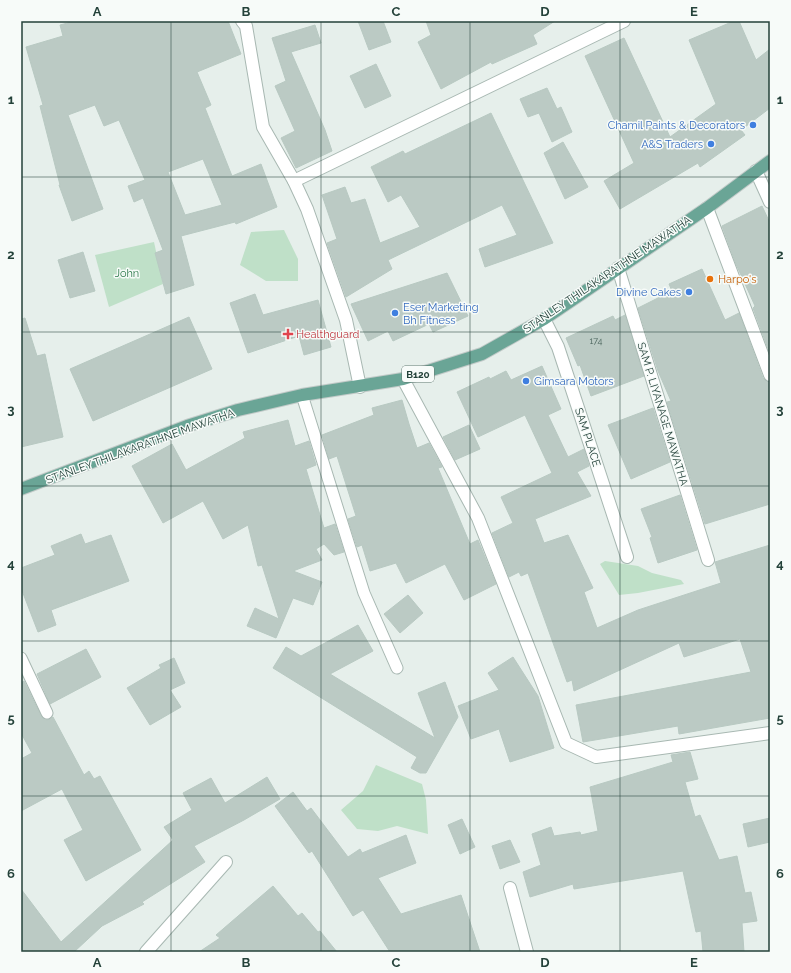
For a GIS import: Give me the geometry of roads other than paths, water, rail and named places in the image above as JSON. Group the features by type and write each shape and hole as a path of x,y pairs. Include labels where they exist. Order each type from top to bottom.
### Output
{"main road":[{"name":"STANLEY THILAKARATHNE MAWATHA","path":"21,489 187,426 238,410 302,396 403,379 482,354 544,319 706,208 770,161"}],"street":[{"path":"242,21 246,26 263,127 294,181 307,209 346,320 360,386"},
{"path":"294,181 624,21"},
{"path":"756,171 770,202"},
{"path":"706,208 770,375"},
{"name":"SAM P. LIYANAGE MAWATHA","path":"618,268 708,560"},
{"name":"SAM PLACE","path":"544,319 558,347 627,557"},
{"path":"403,379 478,518 566,743 596,757 770,733"},
{"path":"146,952 226,862"},
{"path":"510,888 527,952"}],"lane":[{"path":"302,396 364,593 397,668"},
{"path":"21,658 47,713"}],"place":[{"name":"Chamil Paints & Decorators","path":"753,125"},
{"name":"A&S Traders","path":"711,144"},
{"name":"Harpo's","path":"710,279"},
{"name":"Divine Cakes","path":"689,292"},
{"name":"Eser Marketing Bh Fitness","path":"395,313"},
{"name":"Healthguard","path":"288,334"},
{"name":"Gimsara Motors","path":"526,381"}],"park label":[{"name":"John","path":"127,273"}]}
